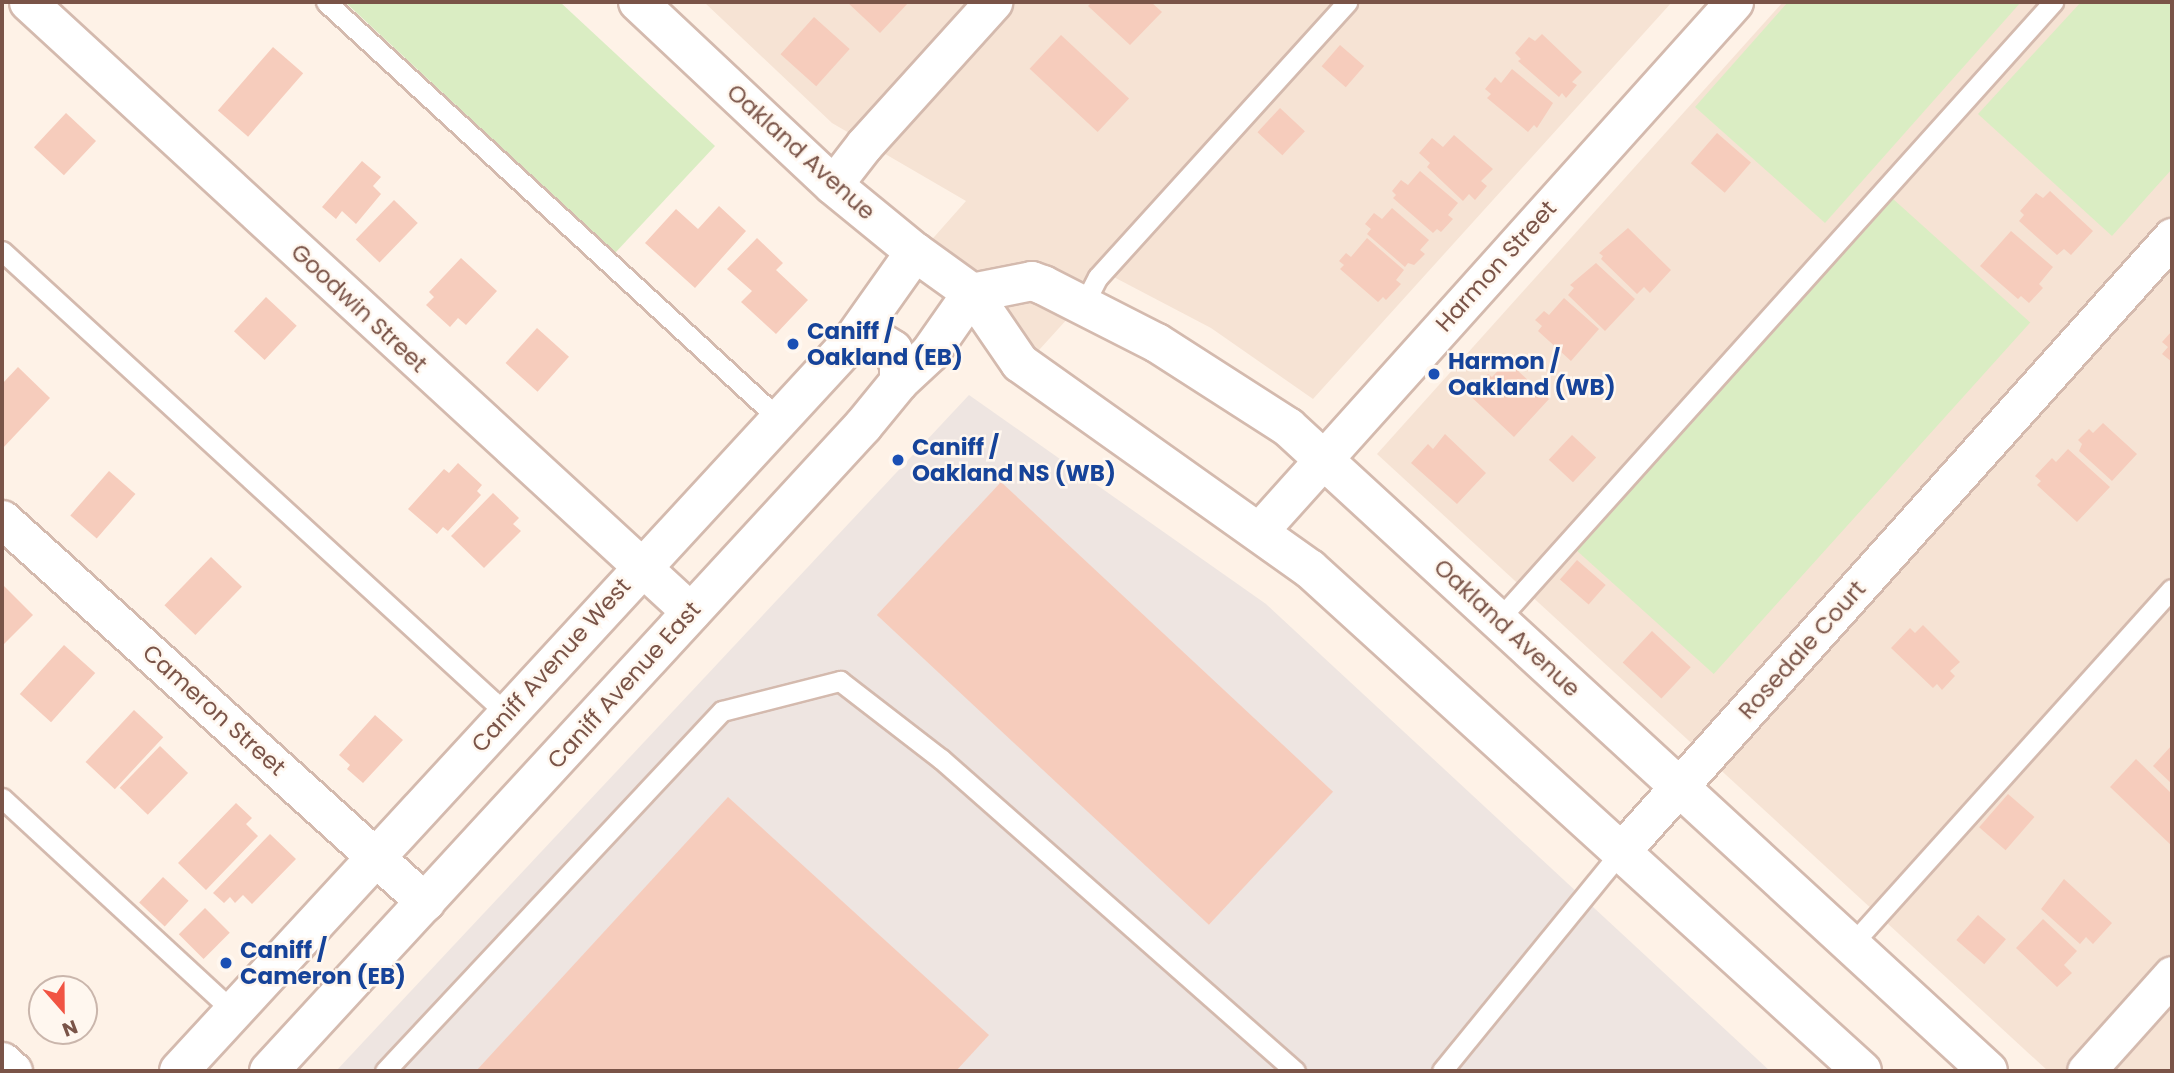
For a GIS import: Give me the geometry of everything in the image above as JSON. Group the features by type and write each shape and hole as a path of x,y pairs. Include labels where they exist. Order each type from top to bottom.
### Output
{"street":[{"name":"Goodwin Street","path":"28,2 691,612"},
{"path":"833,185 864,145 993,2"},
{"name":"Harmon Street","path":"1259,531 1734,2"},
{"name":"Oakland Avenue","path":"650,6 833,185 915,252 972,293 1020,363 1310,569 1622,850 1861,1071"},
{"name":"Rosedale Court","path":"1622,850 2172,237"},
{"name":"Caniff Avenue West","path":"179,1071 640,567 852,341 915,252"},
{"name":"Oakland Avenue","path":"972,293 1032,281 1084,304 1217,379 1288,427 1988,1071"},
{"name":"Caniff Avenue East","path":"269,1071 863,426 899,382 930,353 972,293"},
{"path":"852,341 874,338 893,350 900,365 899,382"},
{"name":"Cameron Street","path":"2,519 425,902"},
{"path":"2086,1071 2172,975"},
{"path":"2,1061 13,1071"}],"lane":[{"path":"326,2 779,419"},
{"path":"1084,304 1098,277 1347,2"},
{"path":"1498,620 2053,2"},
{"path":"2,251 507,715"},
{"path":"1851,946 2172,589"},
{"path":"385,1071 722,711 840,681 942,760 1295,1071"},
{"path":"2,798 234,1012"},
{"name":"Rosedale Court","path":"1442,1071 1622,850"}],"shaded area":[{"path":"704,2 1672,2 1313,399 1211,328 1108,274 1020,371 912,262 966,201 832,123"},
{"path":"1783,2 2172,2 2172,1071 2048,1071 1377,454"},
{"path":"969,395 1266,604 1770,1071 336,1071"}],"green space":[{"path":"345,2 560,2 715,146 615,253"},
{"path":"1788,2 2021,2 1825,223 1695,107"},
{"path":"2081,2 2172,2 2172,169 2112,236 1978,114"},
{"path":"1892,198 2030,322 1714,674 1576,550"}],"building":[{"path":"847,2 909,2 880,33"},
{"path":"1092,2 1151,2 1162,12 1130,45 1088,6"},
{"path":"814,17 850,49 816,86 781,54"},
{"path":"1542,34 1582,72 1572,82 1577,85 1566,98 1562,93 1559,97 1518,61 1521,59 1515,53 1529,37 1535,41"},
{"path":"1061,35 1129,98 1098,132 1030,69"},
{"path":"1340,45 1364,66 1346,87 1322,66"},
{"path":"273,47 303,73 248,137 218,110"},
{"path":"1512,69 1553,103 1537,128 1534,125 1528,132 1487,98 1491,94 1485,89 1495,77 1501,83"},
{"path":"1280,108 1305,131 1282,155 1257,132"},
{"path":"66,113 96,141 64,175 34,147"},
{"path":"1717,133 1751,163 1725,193 1691,163"},
{"path":"1454,135 1493,169 1481,181 1487,186 1475,200 1469,194 1463,201 1427,167 1430,163 1419,153 1432,138 1443,147"},
{"path":"362,161 381,177 373,186 381,194 356,224 342,211 336,219 322,207"},
{"path":"1420,171 1458,203 1448,215 1453,219 1441,232 1437,229 1433,233 1393,198 1396,195 1392,191 1401,180 1408,185"},
{"path":"2050,191 2093,231 2071,255 2064,249 2057,255 2019,221 2024,215 2020,211 2036,193 2043,198"},
{"path":"394,200 418,223 380,262 356,240"},
{"path":"719,206 746,231 695,288 645,243 676,209 698,229"},
{"path":"1392,208 1429,240 1420,250 1425,254 1414,265 1408,263 1405,267 1367,234 1371,229 1365,224 1374,213 1382,219"},
{"path":"1628,228 1671,270 1650,293 1644,287 1637,294 1601,259 1603,256 1599,253"},
{"path":"2011,231 2053,267 2039,284 2043,288 2029,303 2021,296 2018,299 1980,266"},
{"path":"757,238 783,263 776,270 808,300 776,334 741,302 752,291 727,269"},
{"path":"1367,238 1404,270 1396,280 1401,284 1386,300 1383,297 1378,302 1340,269 1344,265 1339,261 1346,253 1351,257"},
{"path":"461,258 497,291 466,325 458,318 450,327 426,305 434,297 429,292"},
{"path":"1596,263 1635,299 1605,331 1568,295 1574,288 1570,285"},
{"path":"266,297 297,326 265,360 234,331"},
{"path":"1564,298 1599,329 1571,361 1538,331 1542,326 1535,320 1544,311 1549,315"},
{"path":"537,328 569,357 538,392 506,363"},
{"path":"2172,331 2172,362 2162,354 2168,347 2162,342"},
{"path":"1507,361 1549,399 1514,437 1465,391 1473,384 1479,389 1484,384 1481,381 1488,374 1492,377"},
{"path":"18,367 50,398 2,449 2,384"},
{"path":"2103,423 2137,454 2112,481 2079,451 2082,444 2078,440 2089,429 2093,433"},
{"path":"1445,434 1486,473 1457,504 1411,463 1428,444 1433,449"},
{"path":"1572,435 1596,458 1573,482 1549,460"},
{"path":"2068,449 2110,487 2077,522 2037,485 2041,481 2035,476 2052,458 2056,462"},
{"path":"458,463 482,485 477,491 481,495 448,531 443,527 437,534 408,509 444,469 449,473"},
{"path":"109,471 135,494 97,538 70,516"},
{"path":"1001,482 1333,792 1209,925 877,615"},
{"path":"493,493 519,518 513,524 521,531 484,568 451,536"},
{"path":"211,557 242,587 195,635 164,605"},
{"path":"1577,560 1606,585 1589,605 1560,580"},
{"path":"2,584 33,615 2,646"},
{"path":"1923,625 1960,662 1950,671 1955,676 1942,690 1937,684 1933,688 1891,648 1910,628 1915,633"},
{"path":"1652,631 1691,667 1661,699 1623,662"},
{"path":"64,645 95,673 51,722 20,694"},
{"path":"134,710 163,737 115,789 86,762"},
{"path":"375,715 403,740 363,783 347,769 350,765 339,755"},
{"path":"2172,745 2172,784 2153,766"},
{"path":"160,746 188,773 148,815 120,788"},
{"path":"2136,759 2172,794 2172,846 2110,787"},
{"path":"2008,794 2034,817 2006,850 1979,827"},
{"path":"728,797 989,1035 956,1071 476,1071"},
{"path":"236,803 252,818 246,824 258,836 206,890 178,863"},
{"path":"270,834 296,859 252,904 243,895 235,903 230,897 224,903 213,893"},
{"path":"163,877 189,901 165,926 139,903"},
{"path":"2064,879 2112,923 2093,944 2086,937 2080,944 2041,909"},
{"path":"205,908 230,933 204,959 179,934"},
{"path":"1978,915 2006,939 1984,964 1956,940"},
{"path":"2043,919 2077,951 2064,965 2072,973 2057,987 2016,948"}],"place":[{"name":"Caniff / Oakland (EB)","path":"793,344"},
{"name":"Harmon / Oakland (WB)","path":"1434,374"},
{"name":"Caniff / Oakland NS (WB)","path":"898,460"},
{"name":"Caniff / Cameron (EB)","path":"226,963"}]}
